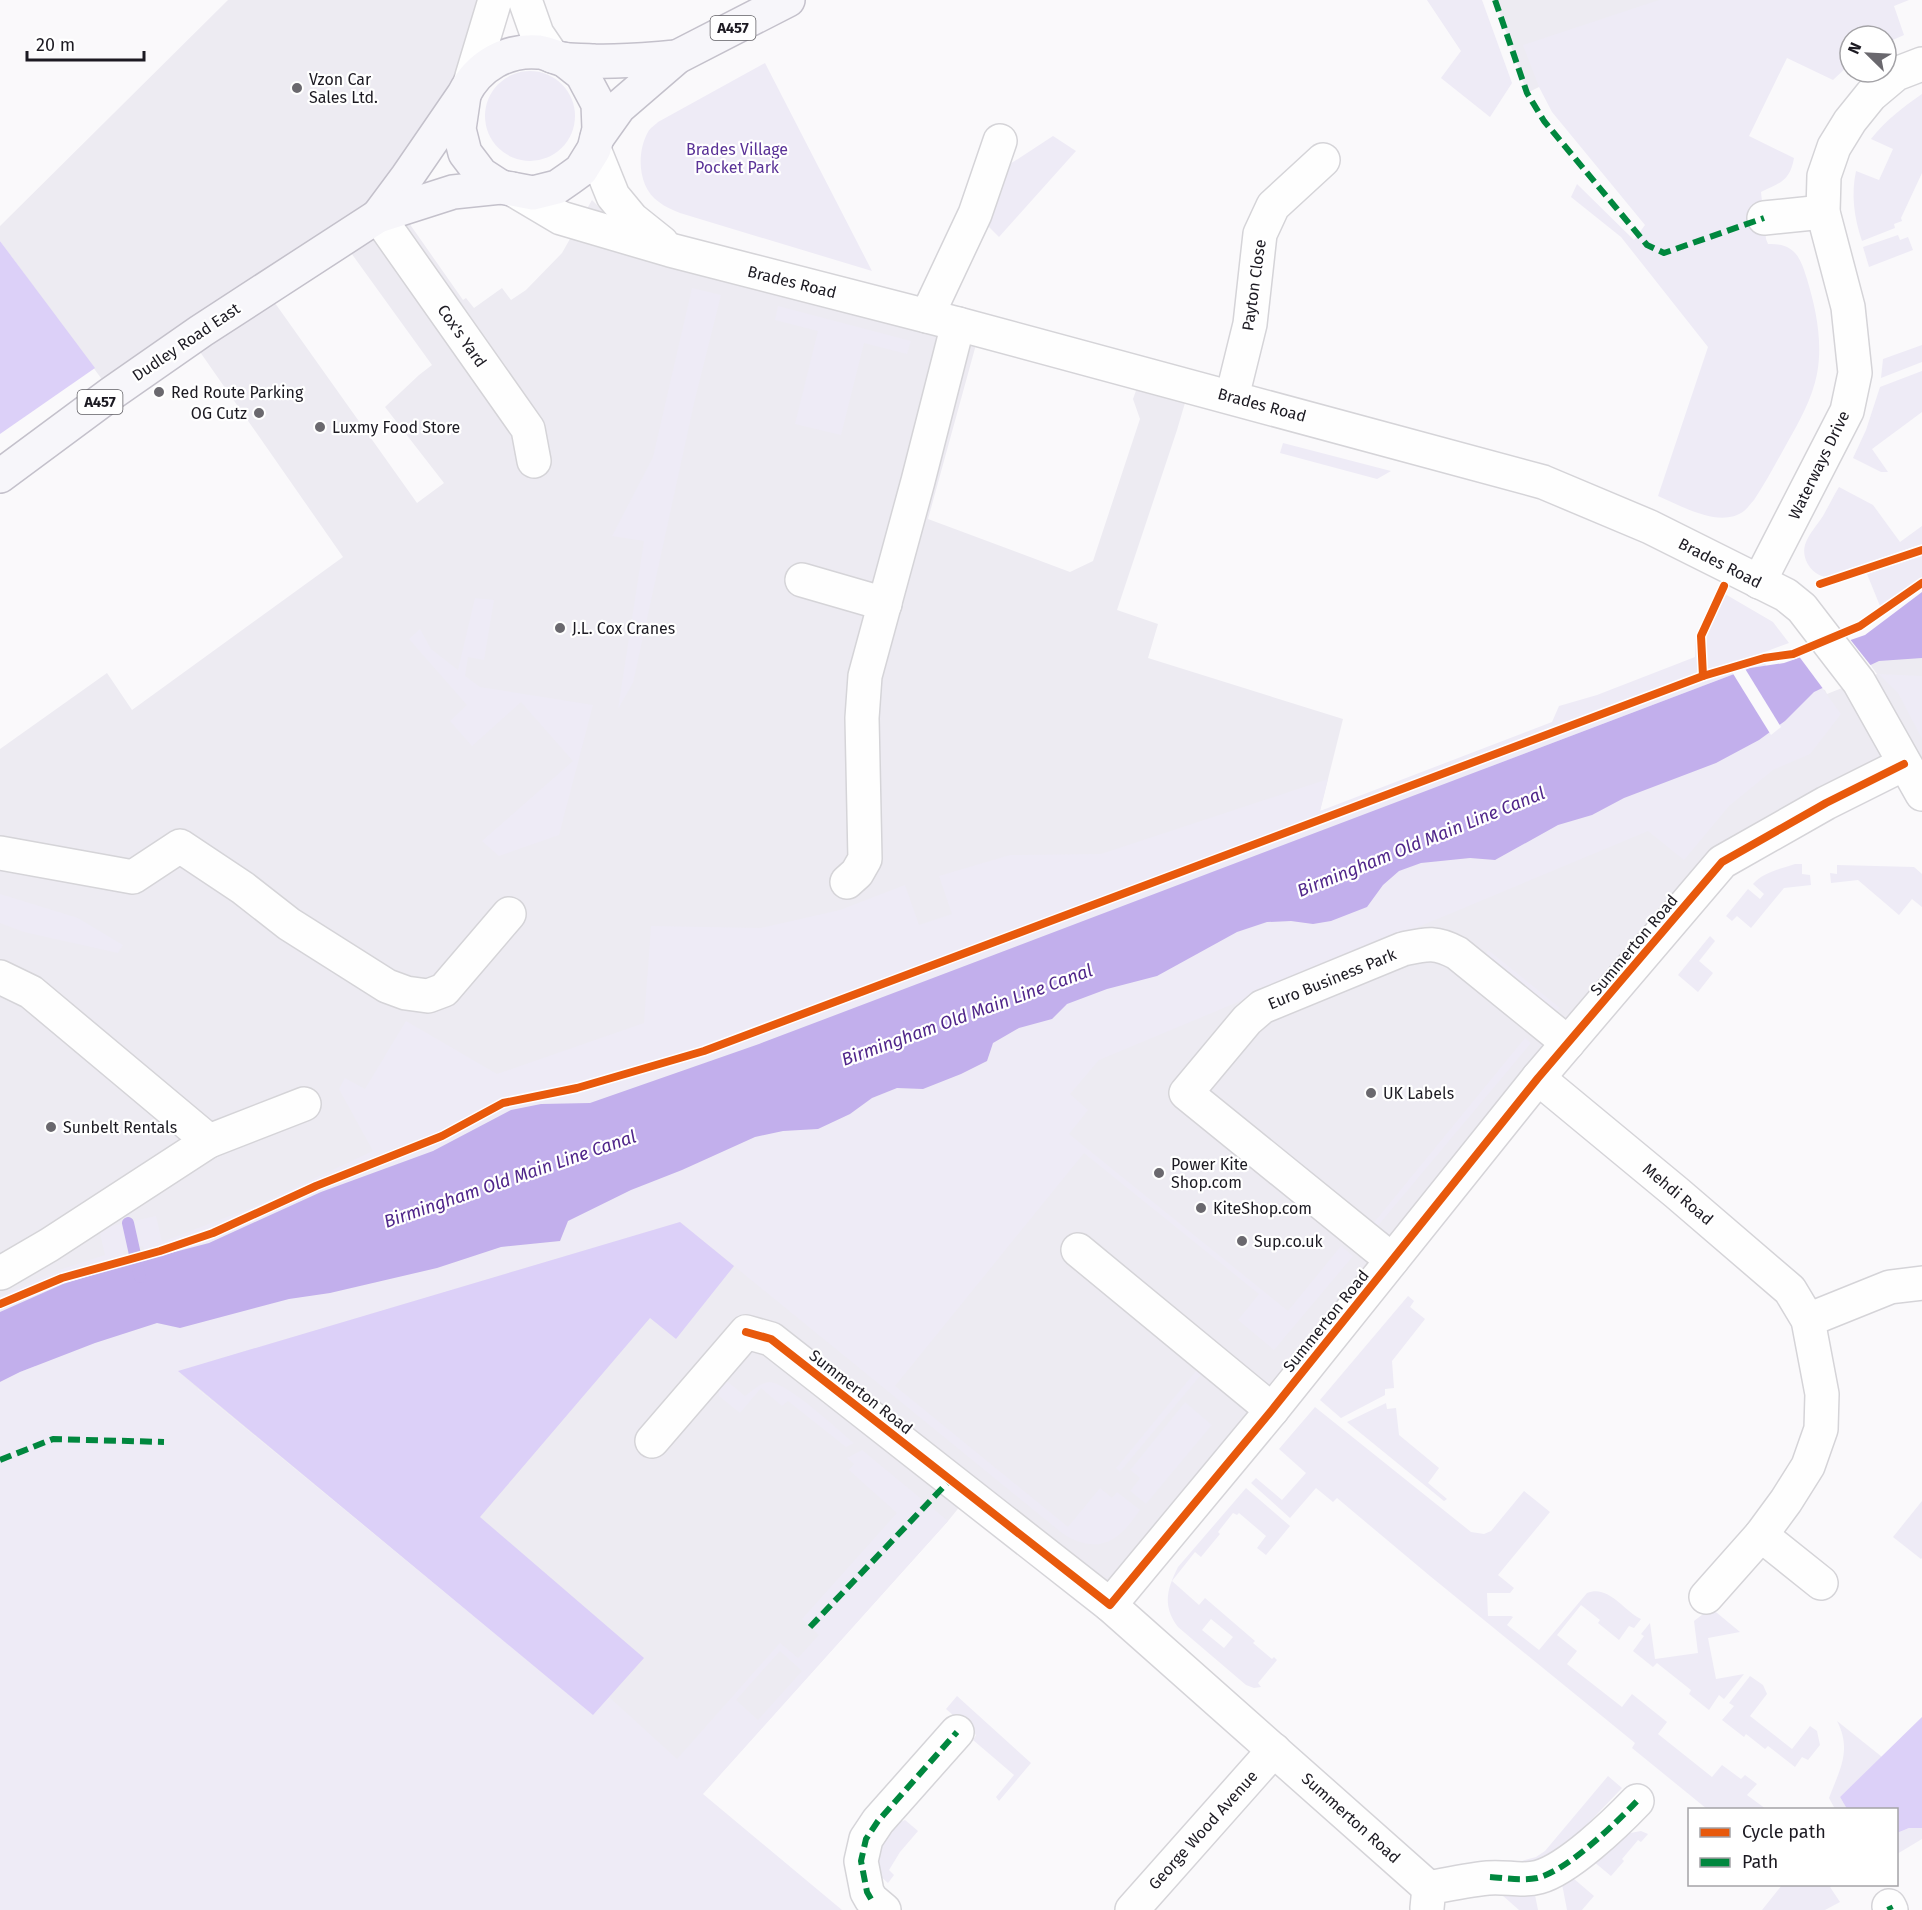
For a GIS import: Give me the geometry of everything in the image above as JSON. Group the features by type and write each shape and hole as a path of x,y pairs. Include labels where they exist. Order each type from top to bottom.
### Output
{"main road":[{"name":"Dudley Road East","path":"0,476 201,331 378,216 453,192 507,188 533,193 557,187 580,170 619,107 677,57 788,0"},
{"name":"Dudley Road East","path":"378,216 477,74 497,59 516,52 541,52 557,58 619,62 677,57"},
{"path":"557,58 582,74 598,104 599,129 596,144"},
{"path":"467,89 459,129 465,153 481,174 507,188"}],"street":[{"path":"467,89 495,0"},
{"path":"525,0 537,34 557,58"},
{"name":"Waterways Drive","path":"1759,582 1848,411 1855,373 1848,307 1823,212 1824,176 1834,147 1850,121 1871,95 1896,74 1922,64"},
{"path":"847,882 865,859 862,718 865,676 918,481 942,320 1000,141"},
{"name":"Brades Road","path":"596,144 613,196 632,219 670,250"},
{"name":"Payton Close","path":"1232,397 1250,324 1260,234 1273,206 1323,160"},
{"name":"Brades Road","path":"507,188 561,218 670,250 942,320 1544,482 1650,527 1786,596 1802,608 1858,682 1904,764"},
{"path":"1764,218 1823,212"},
{"name":"Cox's Yard","path":"378,216 528,429 534,460"},
{"path":"802,580 885,604"},
{"path":"1904,764 1922,794"},
{"name":"Summerton Road","path":"1110,1605 1272,1410 1538,1078 1722,862 1826,803 1904,764"},
{"path":"0,853 133,878 180,846 243,888 289,924 387,986 406,993 428,996 444,990 509,914"},
{"name":"Euro Business Park","path":"1392,1260 1186,1093 1247,1020 1262,1007 1403,949 1423,945 1442,945 1457,953 1568,1043"},
{"path":"0,977 31,992 209,1141"},
{"name":"Mehdi Road","path":"1538,1078 1790,1290 1808,1320 1822,1394 1821,1429 1808,1466 1761,1535 1706,1597"},
{"path":"1,1273 49,1245 209,1141 304,1104"},
{"path":"1078,1250 1272,1410"},
{"path":"1808,1320 1890,1287 1922,1283"},
{"name":"Summerton Road","path":"652,1441 746,1332 771,1339 1110,1605 1274,1750 1428,1899 1490,1877 1522,1880 1537,1878 1559,1868 1615,1823 1637,1802"},
{"path":"1761,1535 1821,1583"},
{"path":"884,1910 871,1899 867,1892 861,1861 866,1839 878,1821 957,1732"},
{"name":"George Wood Avenue","path":"1132,1910 1274,1750"}],"shaded area":[{"path":"228,0 495,0 395,203 463,300 466,298 474,308 502,288 511,300 526,290 562,253 592,200 609,217 980,330 928,519 1070,572 1093,561 1140,419 1133,399 1142,374 1190,386 1117,610 1158,624 1148,658 1343,719 1320,811 1821,682 1827,694 1877,674 1866,659 1922,635 1922,794 1905,764 1722,862 1110,1605 970,1494 697,1800 198,1389 0,1361 0,749 107,673 132,710 343,557 191,339 112,393 0,241 0,226","holes":["341,239 432,365 385,407 444,483 417,503 265,289"]},
{"path":"1495,0 1765,0 1527,93"},
{"path":"0,241 95,368 0,434"},
{"path":"680,1222 734,1266 676,1339 650,1318 480,1517 644,1658 593,1715 178,1371"},
{"path":"1922,1717 1922,1828 1909,1828 1898,1833 1898,1808 1846,1808 1840,1797"}],"green space":[{"path":"1427,0 1482,0 1512,83 1490,117 1441,78 1461,51"},
{"path":"1659,0 1909,0 1894,6 1904,35 1898,38 1898,24 1838,24 1838,75 1833,80 1787,58 1749,136 1794,158 1787,176 1761,192 1766,239 1768,244 1784,246 1795,252 1802,264 1816,314 1819,362 1812,392 1796,428 1754,500 1744,511 1734,516 1724,518 1701,514 1658,496 1708,347 1621,237 1571,197 1577,184 1634,240 1645,225 1552,112 1539,87 1523,45"},
{"name":"Brades Village Pocket Park","path":"765,63 872,271 680,213 661,204 647,188 641,170 641,160 644,140 650,129 658,122"},
{"path":"530,71 547,74 562,84 572,99 575,116 572,133 562,148 547,158 530,161 513,158 498,148 488,133 485,116 488,99 498,84 513,74"},
{"path":"1922,94 1922,173 1901,218 1902,221 1894,224 1895,228 1862,241 1854,206 1856,171 1879,180 1893,149 1871,139 1882,126"},
{"path":"1053,136 1076,151 999,237 984,222 1004,168"},
{"path":"1898,235 1900,240 1908,237 1913,250 1869,267 1863,247"},
{"path":"692,288 721,295 695,399 633,683 618,709 644,541 612,536 653,457"},
{"path":"778,306 911,341 907,354 864,343 841,435 795,424 818,331 775,320"},
{"path":"1922,345 1922,362 1881,378 1883,359"},
{"path":"1922,371 1922,412 1872,449 1888,472 1881,472 1853,458 1866,430 1880,387"},
{"path":"1283,443 1391,471 1377,479 1280,453"},
{"path":"1839,487 1873,505 1900,542 1922,526 1922,544 1826,577 1816,573 1806,561 1805,545"},
{"path":"1922,556 1922,577 1880,606 1867,574"},
{"path":"1725,594 1773,622 1789,643 1762,653 1766,666 1750,668 759,1044 590,1103 541,1104 511,1110 433,1151 321,1192 209,1243 146,1260 143,1246 123,1251 125,1265 63,1284 0,1312 0,1296 59,1270 105,1255 99,1229 156,1216 162,1242 253,1207 373,1151 339,1089 345,1078 365,1089 406,1021 497,1074 644,1023 651,926 761,928 840,910 905,885 919,925 952,914 939,876 1010,855 1101,854 1328,779 1320,811 1552,722 1559,706 1597,695 1695,657 1696,635 1697,648 1707,643 1706,636"},
{"path":"475,598 494,600 484,660 468,657 465,676 480,687 593,705 559,835 499,856 482,841 573,761 521,702 472,746 450,721 467,705 409,639 420,629 431,649 458,670"},
{"path":"1878,674 1922,676 1922,739 1898,693"},
{"path":"1822,688 1841,714 1810,754 1773,770 1729,806 1684,860 1648,831 1099,1060 1070,1094 1088,1110 1069,1134 1288,1311 1341,1246 1353,1256 1274,1350 1238,1320 1259,1294 1084,1153 895,1386 1068,1527 1100,1488 1112,1498 1117,1492 1140,1510 1124,1531 1107,1542 1084,1543 1062,1533 680,1222 178,1371 593,1714 609,1697 677,1759 780,1643 798,1658 819,1635 802,1619 897,1513 849,1470 854,1464 847,1458 862,1450 948,1521 703,1794 842,1910 0,1910 0,1382 95,1343 157,1323 180,1328 289,1299 330,1293 437,1268 501,1247 560,1241 568,1221 631,1190 755,1137 783,1131 818,1129 850,1114 872,1098 897,1088 923,1089 961,1074 987,1061 993,1043 1019,1028 1052,1019 1067,1004 1200,951 1237,932 1267,922 1291,921 1313,924 1367,907 1383,885 1399,871 1421,863 1470,858 1495,860 1558,825 1592,815 1624,798 1716,763 1759,740 1814,692","holes":["780,1651 802,1671 758,1720 736,1700"]},
{"path":"1802,864 1802,874 1810,875 1811,885 1784,888 1751,928 1737,916 1732,921 1726,916 1748,889 1760,899 1764,894 1753,884 1757,880 1772,871"},
{"path":"1837,865 1914,867 1922,874 1922,907 1912,899 1899,915 1858,880 1831,883 1830,873 1837,874"},
{"path":"0,894 78,918 123,945 118,953 24,932 0,923"},
{"path":"1710,936 1715,941 1699,961 1713,973 1698,992 1678,975"},
{"path":"1488,950 1560,1008 1557,1011 1486,954"},
{"path":"1525,1038 1531,1043 1376,1228 1372,1225"},
{"path":"1408,1296 1414,1301 1410,1307 1425,1319 1392,1361 1394,1388 1385,1389 1385,1395 1341,1418 1320,1400"},
{"path":"1200,1366 1205,1370 1120,1472 1116,1468"},
{"path":"723,1378 745,1396 756,1387 766,1383 777,1384 800,1398 854,1443 846,1447 788,1401 782,1406 761,1388 740,1413 719,1396 719,1386"},
{"path":"1185,1402 1212,1425 1146,1504 1130,1491 1140,1478 1130,1470"},
{"path":"1386,1403 1387,1409 1396,1408 1399,1435 1439,1468 1428,1483 1447,1499 1444,1501 1347,1422"},
{"path":"1315,1407 1471,1532 1484,1534 1491,1531 1524,1491 1550,1512 1498,1575 1514,1588 1510,1593 1487,1593 1488,1616 1513,1617 1507,1625 1539,1650 1587,1593 1602,1592 1615,1599 1641,1619 1634,1628 1629,1626 1619,1640 1598,1623 1600,1620 1581,1605 1557,1635 1577,1651 1567,1664 1622,1707 1632,1694 1667,1722 1658,1734 1712,1777 1722,1765 1741,1779 1745,1775 1757,1784 1747,1795 1765,1808 1706,1808 1632,1748 1635,1743 1337,1498 1333,1502 1316,1488 1290,1518 1251,1483 1256,1478 1282,1500 1306,1473 1279,1449"},
{"path":"1246,1488 1290,1526 1266,1555 1257,1548 1266,1536 1239,1513 1237,1515 1233,1513 1218,1532 1220,1534 1201,1557 1195,1552 1172,1581 1199,1605 1205,1598 1255,1641 1253,1643 1272,1659 1274,1657 1277,1660 1258,1683 1261,1687 1254,1688 1246,1685 1178,1627 1170,1612 1168,1597 1171,1583 1178,1567","holes":["1211,1619 1233,1637 1224,1648 1202,1630"]},
{"path":"1922,1501 1922,1558 1921,1559 1893,1537"},
{"path":"1711,1608 1740,1632 1708,1638 1716,1679 1744,1674 1724,1699 1719,1695 1709,1710 1689,1694 1691,1690 1657,1663 1653,1667 1633,1651 1644,1636 1641,1634 1650,1623 1655,1659 1698,1653 1694,1621"},
{"path":"1750,1676 1763,1685 1767,1694 1750,1716 1792,1749 1810,1726 1817,1731 1820,1745 1808,1760 1802,1757 1795,1767 1768,1746 1765,1749 1746,1734 1744,1737 1722,1720 1734,1706 1729,1703"},
{"path":"957,1696 1031,1763 999,1801 996,1797 1014,1775 973,1740 976,1735 946,1709"},
{"path":"1837,1721 1882,1757 1840,1797 1846,1808 1834,1808 1829,1798 1843,1760 1844,1741"},
{"path":"1608,1776 1622,1788 1557,1856 1545,1862 1510,1864 1536,1857 1545,1851"},
{"path":"905,1820 918,1831 900,1852 889,1870 894,1875 888,1883 878,1874 874,1852 891,1829"},
{"path":"1909,1828 1922,1828 1922,1839 1898,1853 1898,1833"},
{"path":"1641,1831 1648,1834 1641,1842 1638,1840 1611,1876 1593,1861 1625,1834"},
{"path":"1573,1878 1594,1896 1582,1910 1567,1910 1562,1884"},
{"path":"1781,1886 1832,1886 1840,1902 1825,1910 1762,1910"},
{"path":"1534,1890 1538,1910 1519,1910 1502,1895"}],"water":[{"name":"Birmingham Old Main Line Canal","path":"1922,592 1922,658 1879,661 1814,692 1785,721 1759,740 1716,763 1624,798 1592,815 1558,825 1495,860 1470,858 1421,863 1399,871 1383,885 1367,907 1331,921 1313,924 1291,921 1267,922 1237,932 1157,976 1107,989 1067,1004 1052,1019 1019,1028 993,1043 987,1061 961,1074 923,1089 897,1088 872,1098 850,1114 818,1129 783,1131 755,1137 631,1190 568,1221 560,1241 501,1247 437,1268 330,1293 289,1299 180,1328 157,1323 95,1343 0,1382 0,1312 63,1284 209,1243 321,1192 433,1151 511,1110 541,1104 590,1103 759,1044 1750,668 1784,663 1865,635"}],"pier":[{"path":"1849,638 1872,667 1824,690 1798,655"},
{"path":"1744,667 1781,727 1771,735 1732,672"}],"waterway":[{"path":"128,1223 140,1277"}],"marked path":[{"path":"1495,0 1527,93 1544,121 1647,245 1664,253 1764,218"},
{"path":"0,1460 53,1439 164,1442"},
{"path":"810,1627 951,1479"},
{"path":"871,1899 867,1892 861,1861 866,1839 878,1821 957,1732"},
{"path":"1490,1877 1525,1879 1549,1874 1590,1846 1637,1801"},
{"path":"1889,1906 1891,1910"}],"cycle path":[{"path":"1820,584 1922,550"},
{"path":"0,1304 62,1278 160,1251 213,1233 316,1186 442,1136 503,1103 577,1088 704,1051 1703,676 1764,658 1793,654 1860,626 1922,583"},
{"path":"1703,676 1701,636 1724,586"},
{"path":"746,1332 771,1339 1110,1605 1272,1410 1538,1078 1722,862 1826,803 1904,764"}],"place":[{"name":"Vzon Car Sales Ltd.","path":"297,88"},
{"name":"Red Route Parking","path":"159,392"},
{"name":"OG Cutz","path":"259,413"},
{"name":"Luxmy Food Store","path":"320,427"},
{"name":"J.L. Cox Cranes","path":"560,628"},
{"name":"UK Labels","path":"1371,1093"},
{"name":"Sunbelt Rentals","path":"51,1127"},
{"name":"Power Kite Shop.com","path":"1159,1173"},
{"name":"KiteShop.com","path":"1201,1208"},
{"name":"Sup.co.uk","path":"1242,1241"}]}
